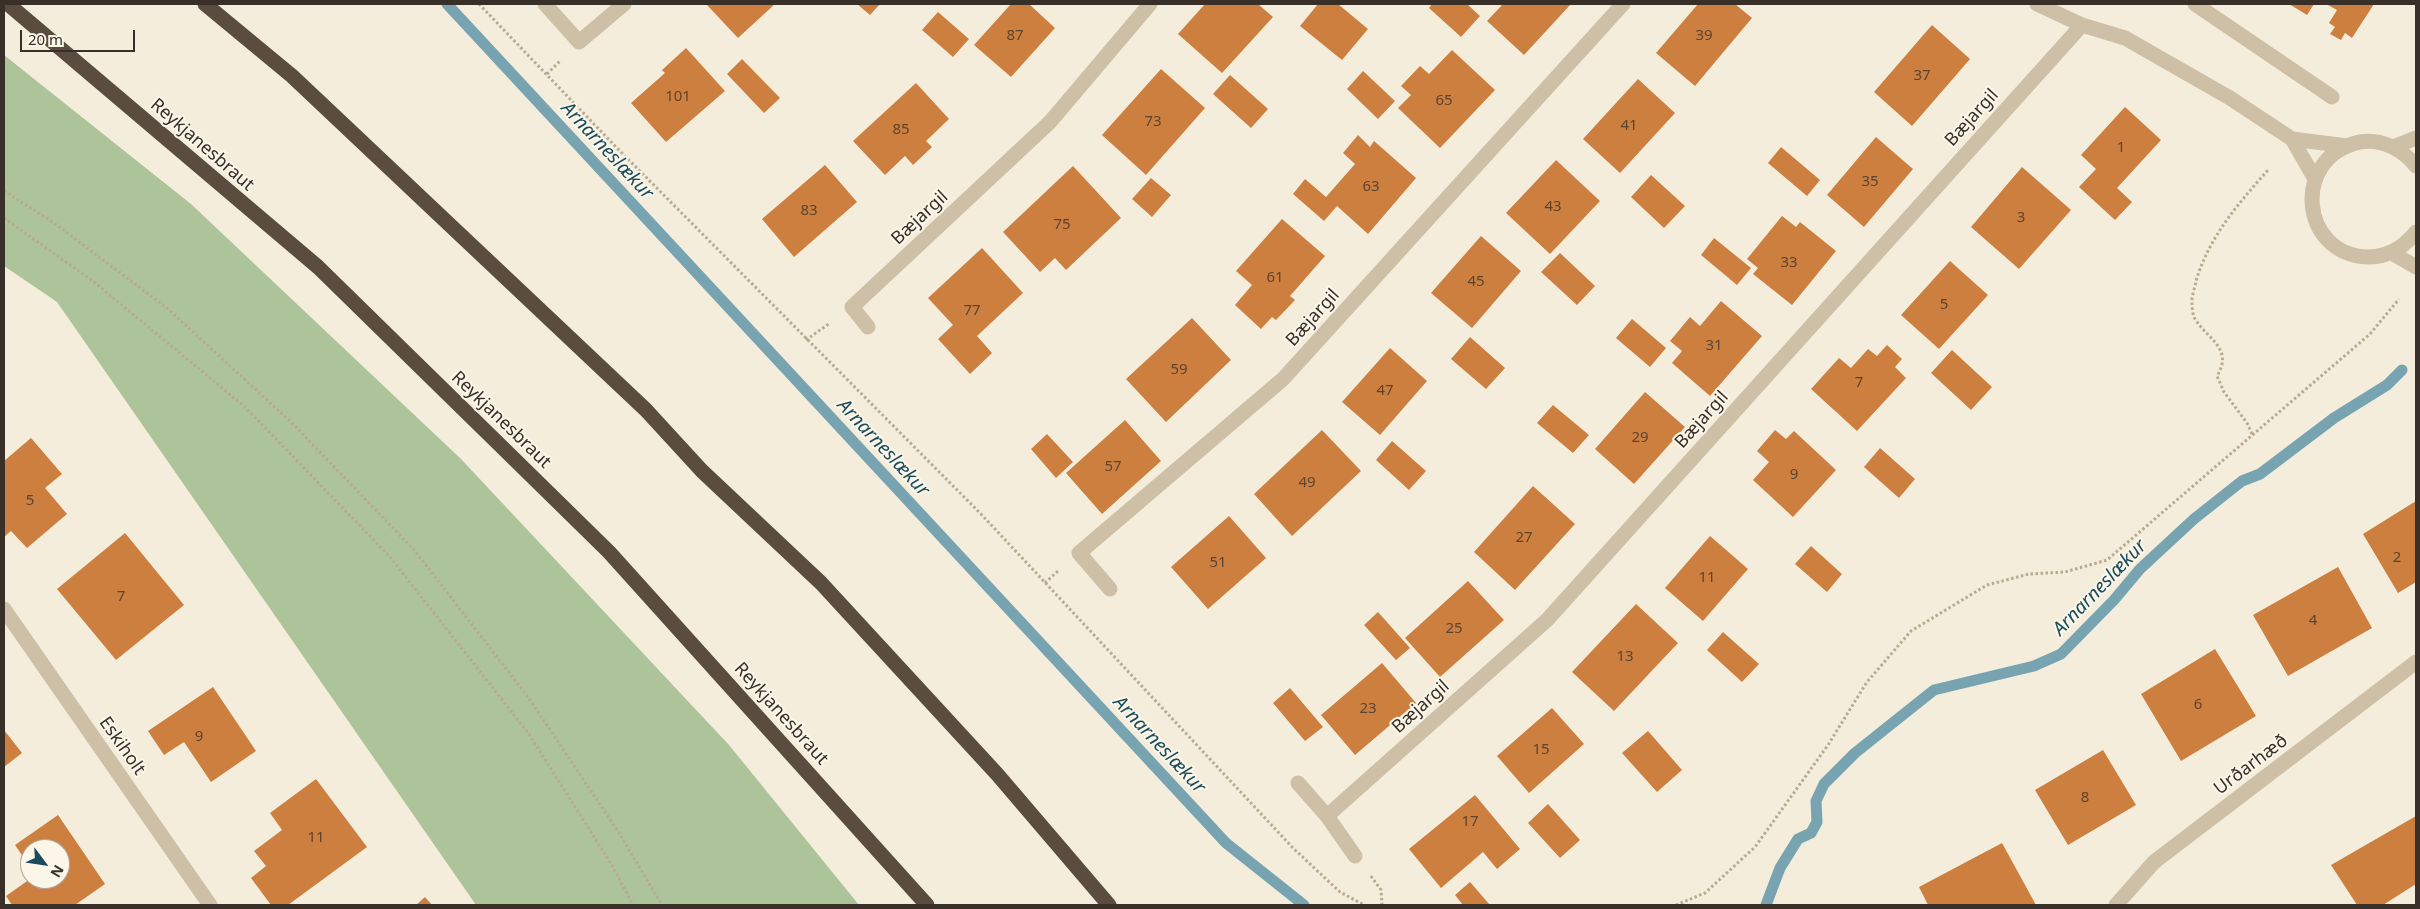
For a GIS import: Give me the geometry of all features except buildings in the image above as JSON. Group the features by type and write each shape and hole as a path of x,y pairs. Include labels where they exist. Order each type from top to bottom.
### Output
{"highway":[{"name":"Reykjanesbraut","path":"8,4 318,267 506,451 609,552 927,905"},
{"path":"205,4 292,76 646,410 702,471 821,583 997,774 1109,905"}],"street":[{"path":"545,4 579,42 624,4"},
{"name":"Bæjargil","path":"868,327 852,307 1050,122 1150,4"},
{"name":"Bæjargil","path":"1110,590 1079,553 1283,379 1623,4"},
{"path":"2195,4 2332,97"},
{"path":"2045,5 2082,25 2125,38 2230,98 2292,139 2347,146"},
{"name":"Bæjargil","path":"1327,816 1547,620 2082,25"},
{"path":"2393,147 2416,138"},
{"path":"2292,139 2315,179"},
{"path":"2416,166 2408,155 2378,142 2362,142 2347,146 2322,165 2315,179 2311,195 2312,212 2319,228 2329,241 2343,251 2359,257 2376,257 2392,253 2407,243 2416,232"},
{"path":"2392,253 2416,267"},
{"name":"Eskiholt","path":"4,609 210,905"},
{"name":"Urðarhæð","path":"2116,905 2154,862 2416,662"},
{"path":"1298,783 1327,816 1355,856"}],"path":[{"path":"479,4 622,153 981,514 1293,848 1340,892 1364,905"},
{"path":"2252,434 2247,423 2224,392 2217,376 2223,366 2222,352 2215,340 2195,320 2191,301 2202,262 2210,244 2235,207 2268,170"},
{"path":"4,191 54,223 167,308 291,422 415,551 528,697 619,833 662,905"},
{"path":"4,218 94,282 244,406 390,557 529,734 613,867 633,905"},
{"path":"1676,905 1706,893 1755,847 1828,745 1867,682 1911,631 1987,586 2029,574 2065,572 2107,560 2370,334 2399,299"}],"green space":[{"path":"4,55 191,204 461,459 729,745 859,905 476,905 57,302 4,266"}],"waterway":[{"name":"Arnarneslækur","path":"447,4 1226,843 1304,905"},
{"name":"Arnarneslækur","path":"1766,905 1780,868 1798,839 1811,833 1817,822 1816,801 1824,784 1855,753 1934,690 2034,666 2061,654 2114,600 2140,569 2194,519 2242,481 2260,474 2334,418 2387,385 2402,370"}]}
